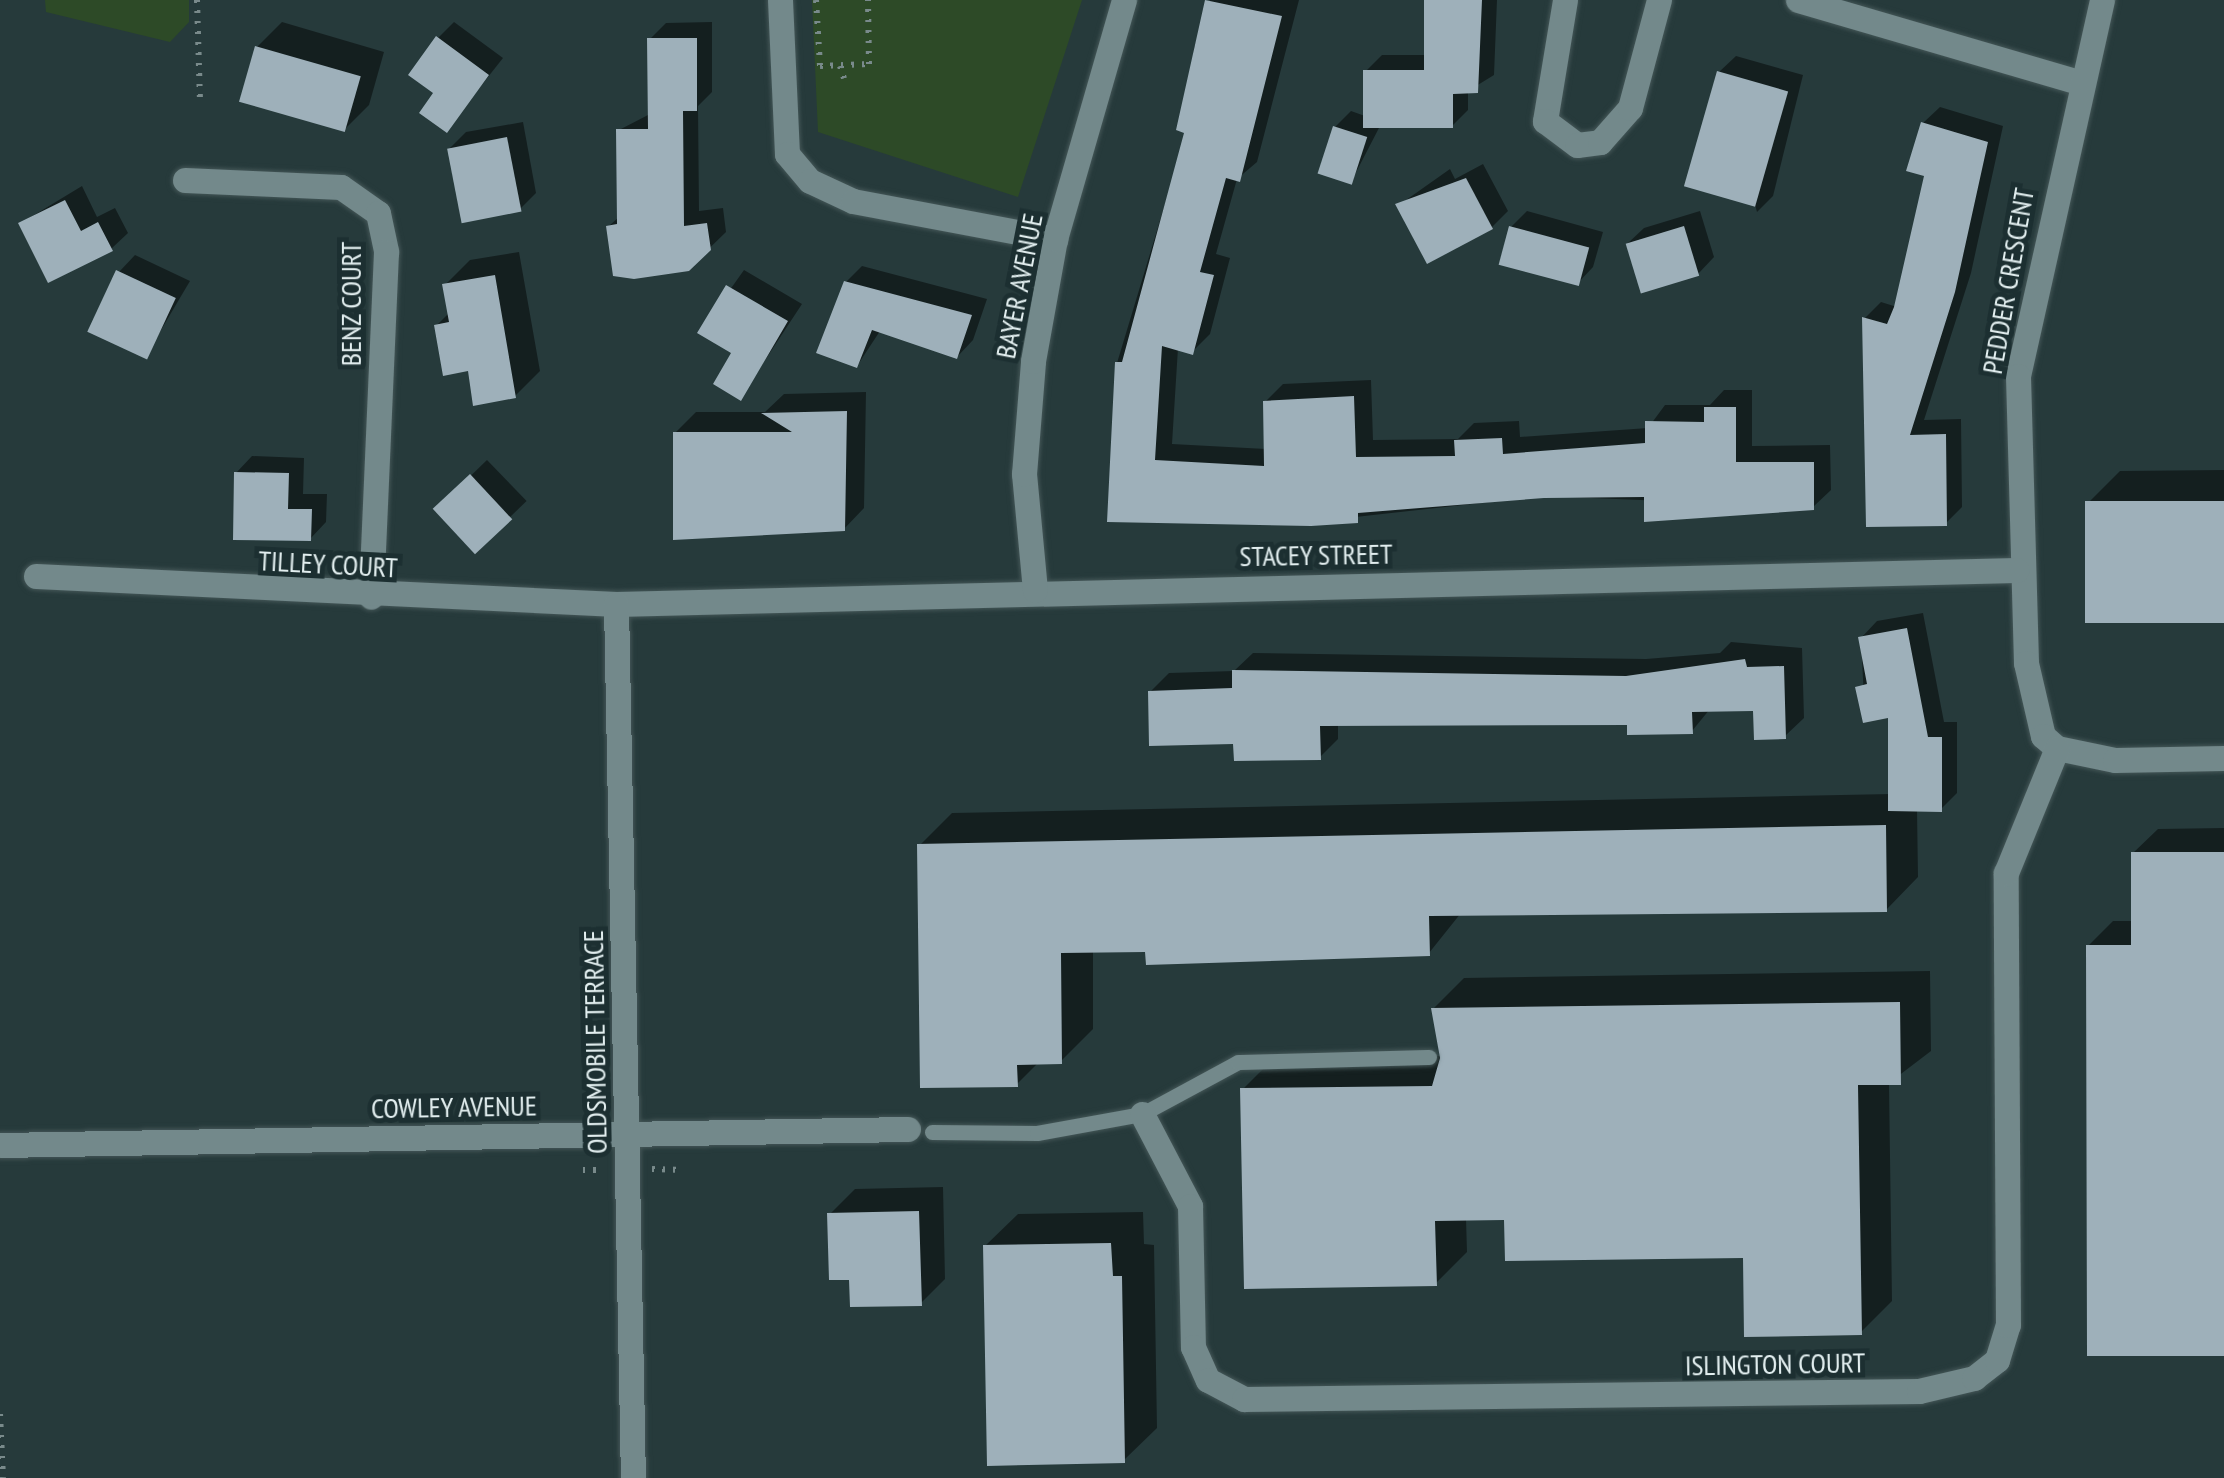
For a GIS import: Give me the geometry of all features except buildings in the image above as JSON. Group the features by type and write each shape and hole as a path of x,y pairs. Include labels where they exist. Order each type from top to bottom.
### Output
{"street":[{"path":"780,0 787,154 810,182 853,200 1055,239"},
{"name":"BAYER AVENUE","path":"1035,590 1024,474 1055,239 1124,0"},
{"path":"1564,0 1545,121 1577,145 1600,142 1630,108 1659,0"},
{"path":"1798,0 2079,82"},
{"name":"PEDDER CRESCENT","path":"2058,748 2036,713 2016,570 2018,376 2079,82 2102,0"},
{"name":"BENZ COURT","path":"184,180 341,187 378,213 386,252 371,598"},
{"name":"STACEY STREET","path":"616,604 1035,590 2016,570"},
{"name":"TILLEY COURT","path":"36,576 371,598 616,604"},
{"name":"OLDSMOBILE TERRACE","path":"616,604 633,1478"},
{"path":"2058,748 2115,760 2224,758"},
{"name":"ISLINGTON COURT","path":"1142,1114 1190,1206 1193,1347 1208,1380 1244,1399 1919,1391 1974,1378 1998,1360 2008,1325 2006,873 2058,748"},
{"name":"COWLEY AVENUE","path":"0,1146 920,1130"}],"lane":[{"path":"920,1130 1037,1133 1142,1114 1238,1062 1429,1057"}],"path":[{"path":"197,0 200,103"},
{"path":"816,0 820,66 869,64 868,0"},
{"path":"840,66 844,78"},
{"path":"652,1169 676,1170"},
{"path":"0,1414 3,1478"}],"green space":[{"path":"45,0 189,0 189,22 170,42 46,12"},
{"path":"812,0 1082,0 1018,197 818,132"}]}
